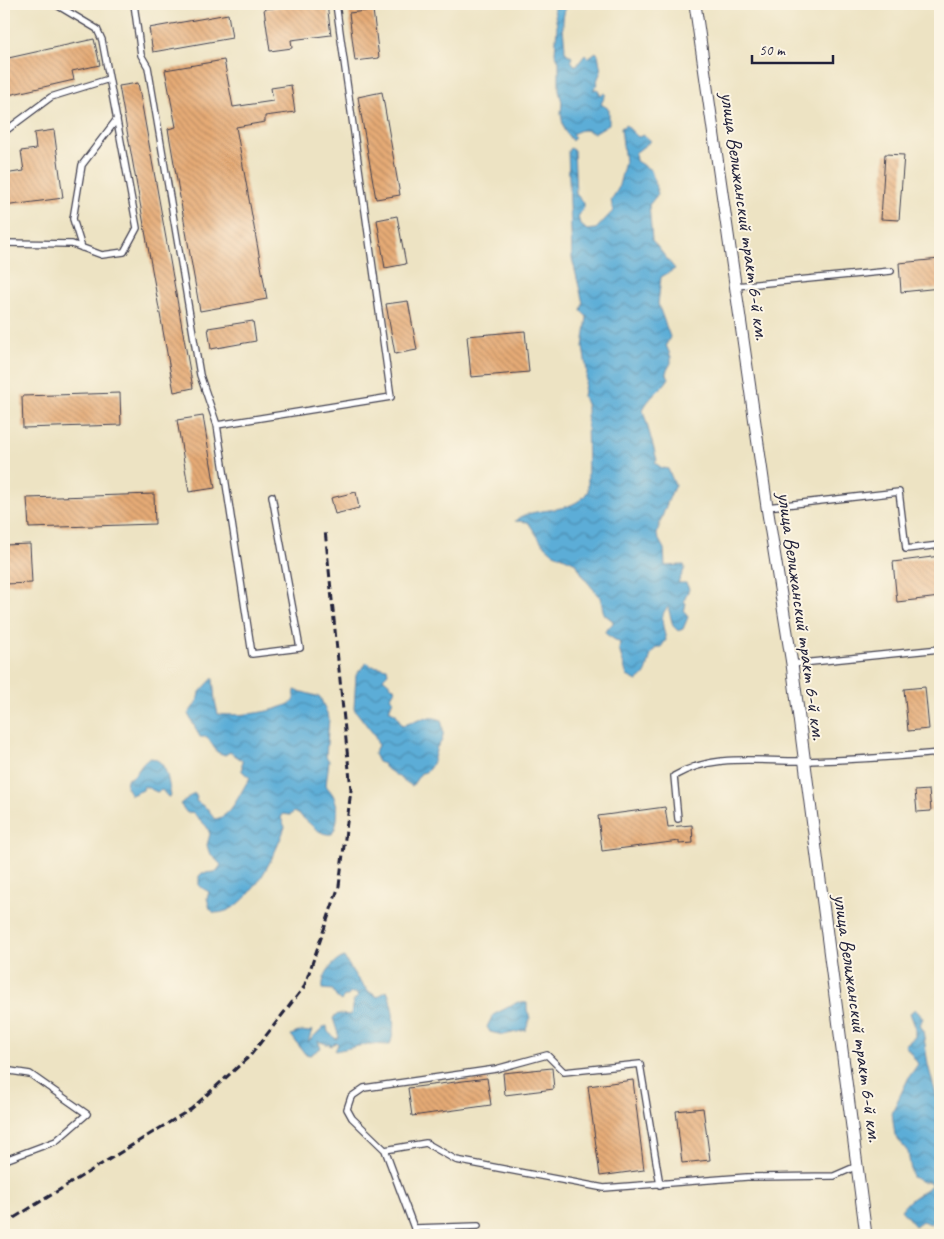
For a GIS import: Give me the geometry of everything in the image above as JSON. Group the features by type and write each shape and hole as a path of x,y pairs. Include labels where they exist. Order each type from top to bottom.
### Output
{"street":[{"name":"улица Велижанский тракт 6-й км.","path":"695,4 767,507 792,664 859,1166 866,1235"}],"lane":[{"path":"4,243 72,244 102,254 124,252 137,228 102,40 97,29 55,4"},
{"path":"134,4 141,56 148,67 200,375 217,425 252,654 300,648 272,496"},
{"path":"217,425 391,397 336,4"},
{"path":"4,132 51,97 109,80"},
{"path":"82,248 74,219 82,165 117,119"},
{"path":"736,286 891,271"},
{"path":"767,507 899,492 906,549 940,545"},
{"path":"792,664 940,649"},
{"path":"678,819 674,776 691,766 742,758 804,761 940,753"},
{"path":"478,1226 414,1228 385,1150 352,1118 347,1110 351,1097 364,1088 496,1069 547,1055 564,1072 640,1064 660,1185"},
{"path":"4,1070 30,1074 87,1114 56,1141 8,1159 4,1154"},
{"path":"385,1150 426,1143 456,1160 604,1188 747,1177 834,1176 859,1166"}],"water":[{"path":"553,4 562,4 563,7 567,5 563,17 565,52 572,57 571,60 574,65 577,65 585,55 588,58 596,52 598,54 601,71 598,83 593,90 597,89 601,96 604,93 606,94 601,104 609,109 609,124 594,133 582,130 572,134 575,137 572,141 564,130 561,114 559,61 555,53 557,26"},
{"path":"626,125 638,137 644,135 651,141 635,153 636,161 651,170 658,194 649,205 652,240 675,269 661,277 658,304 670,337 666,345 671,357 671,363 666,372 669,378 648,401 643,410 657,460 655,463 662,468 668,469 675,485 661,519 657,536 664,549 665,566 684,565 685,568 678,583 686,583 689,589 684,601 686,603 684,612 688,617 683,629 678,631 673,626 668,607 662,618 666,640 661,647 657,647 653,652 645,674 637,681 627,676 619,649 620,643 606,634 605,631 613,621 604,614 600,597 584,578 576,563 552,552 542,543 528,522 515,521 530,513 562,508 572,504 581,499 588,491 587,407 583,396 587,372 583,347 587,317 581,311 583,303 572,258 568,151 570,148 574,150 576,194 584,203 584,207 578,217 580,224 587,230 596,229 613,211 611,200 618,189 625,162 621,128"},
{"path":"367,662 371,666 387,668 388,673 383,678 395,689 390,698 393,700 389,710 396,714 402,726 426,718 441,720 443,738 437,747 432,764 428,770 421,773 412,786 384,767 384,764 378,762 374,754 378,745 375,736 354,709 356,675"},
{"path":"213,678 218,714 246,714 278,708 294,701 295,690 320,697 329,718 326,756 329,761 326,785 335,799 337,814 336,825 332,834 326,834 316,829 299,814 294,812 290,815 283,814 281,818 285,827 275,852 259,881 238,904 227,911 214,913 210,909 207,898 209,892 199,886 199,876 202,873 216,872 221,865 209,852 207,845 210,834 207,827 192,812 187,813 180,804 194,793 197,797 196,801 209,810 214,819 220,817 231,809 250,778 242,771 242,760 230,752 225,755 217,752 207,737 200,737 188,714 197,702 199,693"},
{"path":"151,758 161,763 164,768 171,796 168,797 162,790 157,792 144,786 143,790 131,795 126,787 127,779 134,776 144,762"},
{"path":"344,957 356,977 368,991 378,997 386,991 388,993 394,1019 390,1045 368,1044 335,1051 338,1044 336,1042 332,1046 318,1041 321,1048 310,1055 305,1054 291,1035 301,1031 309,1032 312,1030 308,1042 323,1027 327,1026 328,1032 336,1039 339,1037 333,1018 338,1014 351,1015 353,1001 358,997 356,993 344,996 341,1001 336,997 333,990 323,989 324,979 328,970 335,962"},
{"path":"518,1002 527,1003 530,1018 526,1030 503,1035 490,1032 487,1027 493,1015"},
{"path":"915,1009 923,1018 920,1025 923,1030 928,1065 940,1110 940,1192 934,1201 935,1220 931,1224 922,1221 915,1226 901,1210 910,1200 932,1185 928,1181 923,1182 912,1177 908,1152 895,1136 892,1112 909,1077 918,1064 905,1045 915,1037 915,1026 910,1013"}],"building":[{"path":"302,4 327,4 331,35 291,40 292,48 270,51 264,9"},
{"path":"373,10 379,58 355,61 349,13"},
{"path":"228,14 232,38 153,52 149,28"},
{"path":"94,39 100,65 72,71 74,80 4,96 4,59"},
{"path":"224,60 233,107 273,101 271,88 291,85 295,112 265,116 265,122 236,127 267,299 200,311 168,129 176,127 165,70"},
{"path":"138,83 193,388 174,392 119,86"},
{"path":"382,92 400,195 376,199 358,97"},
{"path":"54,130 63,198 4,206 4,174 24,171 21,151 36,149 34,133"},
{"path":"885,154 904,155 899,220 881,219"},
{"path":"397,216 406,264 385,268 377,220"},
{"path":"940,259 940,288 901,292 899,263"},
{"path":"408,301 417,350 395,354 386,304"},
{"path":"253,321 256,341 211,349 208,328"},
{"path":"525,331 529,372 471,377 467,336"},
{"path":"120,393 121,425 23,428 22,396"},
{"path":"203,416 215,488 189,492 177,420"},
{"path":"356,492 359,508 335,514 331,498"},
{"path":"154,494 155,524 29,528 27,498"},
{"path":"30,544 32,583 4,584 4,545"},
{"path":"940,556 940,597 897,602 893,562"},
{"path":"925,687 929,729 908,731 904,689"},
{"path":"929,790 931,811 917,812 915,791"},
{"path":"665,807 668,827 692,825 693,843 679,844 679,841 602,851 598,816"},
{"path":"552,1068 554,1089 505,1095 503,1073"},
{"path":"487,1078 491,1105 412,1116 408,1088"},
{"path":"633,1080 644,1170 600,1176 588,1086"},
{"path":"703,1108 710,1160 682,1163 676,1111"}],"railway":[{"path":"4,1224 191,1109 250,1056 304,987 339,886 351,790 325,530"}]}
